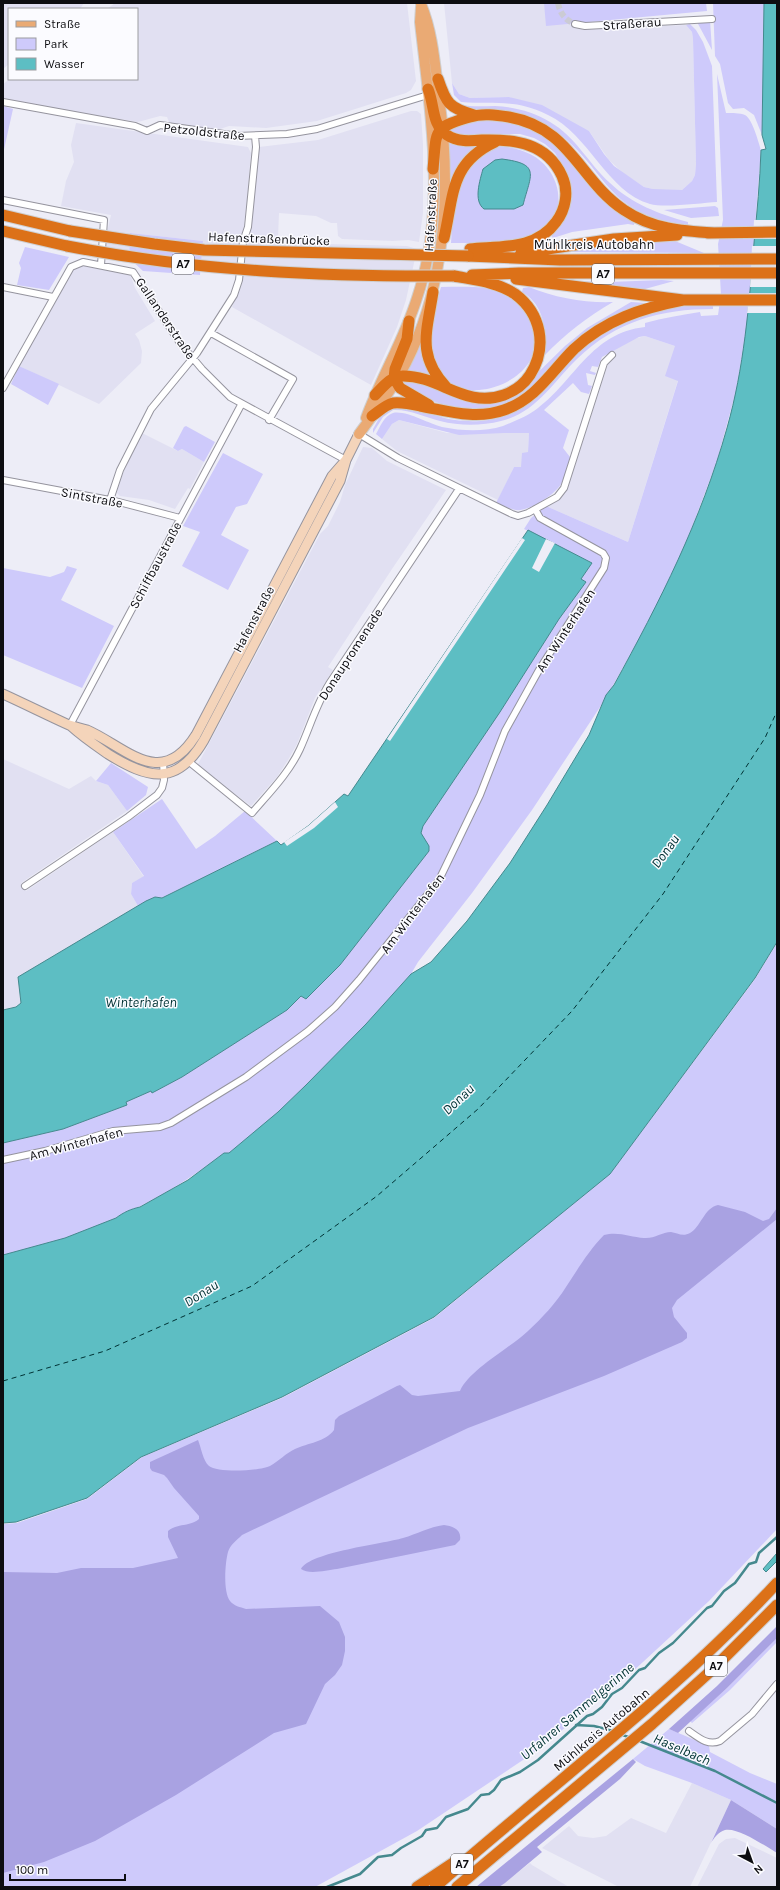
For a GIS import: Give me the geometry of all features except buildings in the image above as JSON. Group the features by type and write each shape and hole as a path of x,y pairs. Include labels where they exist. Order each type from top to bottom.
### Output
{"highway":[{"path":"438,79 445,97 450,104 460,111 475,116"},
{"path":"428,92 433,100 436,123 450,137 462,141 509,140 528,144 548,156 556,165 563,179 566,191 564,204 559,218 552,228 535,241 520,245 469,252"},
{"path":"433,169 436,141 442,129 448,123 475,116 494,115 522,120 552,135 573,154 612,201 638,218 657,226 675,230 714,233"},
{"path":"444,238 459,172 472,155 497,140"},
{"name":"Hafenstraßenbrücke","path":"3,215 70,231 204,250 283,253 425,254 469,252"},
{"name":"A7","path":"3,232 67,246 160,262 233,269 374,276 777,273"},
{"path":"497,256 614,239 714,233 777,232"},
{"name":"Mühlkreis Autobahn","path":"469,252 497,256 560,260 719,258 777,259"},
{"path":"486,275 648,297 683,300 777,300"},
{"path":"375,395 396,378 414,377 448,388 464,396 478,399 491,398 507,394 528,378 536,363 540,348 540,334 536,320 529,308 519,297 502,287 461,276"},
{"path":"433,292 426,346 431,366 448,388"},
{"path":"372,416 393,403 402,403 471,415 493,413 512,407 536,392 567,356 594,332 635,311 683,300"},
{"path":"409,321 407,339 395,369 396,378 404,391 436,409"},
{"name":"Mühlkreis Autobahn","path":"436,1887 638,1716 708,1653 777,1583"},
{"name":"A7","path":"457,1887 652,1724 713,1669 777,1605"},
{"path":"417,1887 489,1841"},
{"path":"466,1887 490,1858"}],"main road":[{"name":"Hafenstraße","path":"359,434 396,378 414,344 433,292 444,238 445,176 438,79 428,20 421,4"},
{"name":"Hafenstraße","path":"165,774 188,762 204,740 340,481 346,460 409,321 426,265 433,212 433,169 428,92 420,22 421,4"},
{"name":"Hafenstraße","path":"70,725 87,730 139,760 163,761 180,754 196,735 329,481 346,460"},
{"path":"3,694 70,725 83,737 132,768 154,774 165,774"}],"street":[{"name":"Straßerau","path":"575,24 585,26 712,19"},
{"name":"Petzoldstraße","path":"3,102 135,126 147,131 160,125 215,134 255,136 287,134 317,129 428,92"},
{"path":"110,500 120,470 151,409 192,359 231,302 239,280 243,242 248,227 256,147 255,136"},
{"path":"3,200 104,220 101,266"},
{"name":"Gallanderstraße","path":"3,388 73,265 83,262 131,271 135,274 166,324 192,359 219,388 240,405 346,460"},
{"path":"3,287 53,298"},
{"path":"210,333 293,379 270,420"},
{"path":"359,434 398,458 459,489 512,514 523,514 557,497 564,488 604,363 612,355"},
{"name":"Schiffbaustraße","path":"70,725 240,405"},
{"name":"Sintstraße","path":"3,480 144,507 180,518"},
{"name":"Donaupromenade","path":"188,762 252,813 292,763 300,749 320,699 328,684 459,489"},
{"name":"Am Winterhafen","path":"3,1160 45,1151 113,1131 160,1127 175,1122 246,1077 308,1031 335,1007 369,968 430,893 443,874 480,795 505,731 539,670 605,565 605,557 601,551 540,518 535,509"},
{"path":"25,886 142,808 161,790 165,774 163,761"},
{"path":"689,1731 708,1743 720,1741 752,1714 777,1684"}],"shaded area":[{"path":"3,3 84,3 81,8 8,8 8,65 3,69"},
{"path":"115,3 407,3 416,81 411,90 406,93 317,121 266,128 229,126 217,130 172,124 169,122 167,117 160,116 138,122 3,100 3,84 9,80 138,80 138,8 108,8"},
{"path":"444,3 560,3 581,23 582,30 686,25 692,32 693,39 696,164 695,175 692,181 682,190 662,191 644,187 623,173 609,160 589,131 509,97 470,98 459,94 452,83"},
{"path":"411,111 417,111 421,114 423,144 423,213 419,242 408,240 393,241 342,239 338,236 337,223 331,223 316,216 279,213 278,237 325,244 407,246 417,249 406,300 397,327 371,385 232,307 243,278 259,147 318,140"},
{"path":"76,123 248,147 251,153 238,274 200,270 203,241 130,233 129,258 102,255 111,215 61,206 66,181 74,162 71,145"},
{"path":"83,265 130,274 135,288 155,321 135,334 139,340 142,351 141,363 99,404 19,366 73,270"},
{"path":"645,336 675,346 678,380 628,542 546,506 567,488 569,484 608,364 612,359 608,353 634,339"},
{"path":"399,420 447,433 529,433 528,453 521,467 514,467 498,500 397,451 382,439 392,424"},
{"path":"142,433 178,451 182,449 204,462 190,489 188,488 175,509 149,500 120,496 117,493 118,484"},
{"path":"363,447 372,448 387,461 446,490 328,667 333,670 315,698 297,744 277,777 251,806 197,766 320,534 328,526 340,502 345,485"},
{"path":"3,759 69,789 91,776 96,781 108,785 127,811 21,883 26,891 113,832 144,877 132,883 131,894 138,906 18,977 21,1003 16,1007 3,1010"},
{"path":"718,1205 745,1212 763,1221 769,1219 777,1208 777,1219 677,1300 672,1308 674,1317 687,1333 687,1338 682,1342 604,1376 468,1428 242,1535 232,1545 229,1549 227,1557 225,1577 226,1591 230,1601 233,1604 246,1609 320,1606 339,1622 345,1637 345,1651 342,1665 335,1675 325,1684 306,1724 274,1733 176,1795 95,1841 44,1862 3,1873 3,1572 57,1573 81,1568 133,1568 178,1558 168,1537 168,1531 175,1527 192,1523 199,1519 199,1516 164,1475 152,1471 150,1468 150,1462 198,1440 202,1454 209,1466 220,1470 265,1468 295,1449 326,1437 334,1430 335,1420 339,1416 397,1386 400,1385 412,1395 418,1396 460,1391 472,1375 520,1338 544,1316 562,1293 589,1253 604,1235 619,1234 648,1238 668,1232 682,1235 687,1234 697,1227 709,1210"},
{"path":"444,1525 453,1527 458,1531 460,1540 455,1545 337,1569 309,1572 301,1569 307,1563 332,1553 403,1538 433,1527"},
{"path":"777,1626 777,1638 727,1688 678,1733 669,1729 717,1686"},
{"path":"633,1759 636,1762 620,1779 537,1847 542,1852 505,1883 499,1887 476,1887"},
{"path":"692,1783 731,1800 690,1887 619,1887 542,1848 569,1826 578,1836 593,1838 606,1836 631,1818 666,1833"},
{"path":"731,1800 777,1829 777,1853 737,1831 725,1830 720,1832 711,1843"},
{"path":"735,1838 777,1858 777,1887 697,1887 719,1844 726,1839"},
{"path":"530,1863 532,1865 569,1887 499,1887"}],"green space":[{"path":"544,3 706,3 707,11 546,26"},
{"path":"713,3 764,3 762,135 754,115 744,108 733,109 728,103 720,64 715,56"},
{"path":"710,20 712,50 697,22"},
{"path":"690,24 696,30 703,42 712,66 717,202 656,205 635,198 610,176 575,135 548,115 525,106 515,104 461,102 454,95 452,83 459,94 470,98 509,97 542,105 589,131 614,166 644,187 653,189 682,190 692,181 695,175 696,164 693,39 692,32 686,25"},
{"path":"717,74 726,113 741,114 748,118 755,131 761,150 748,319 736,391 717,461 679,562 652,616 606,698 532,810 472,893 418,962 411,974 347,1045 302,1091 254,1134 229,1153 224,1153 174,1188 147,1203 120,1216 62,1239 3,1255 3,1143 63,1129 127,1105 126,1102 151,1091 152,1093 182,1077 287,1010 301,996 306,999 340,965 429,851 429,848 421,833 423,826 500,712 559,619 586,582 581,579 592,563 524,529 531,518 546,506 628,542 678,381 665,376 675,346 645,336 639,337 602,357 598,367 592,366 590,371 596,373 595,375 586,373 588,385 592,386 589,394 581,392 573,383 544,410 569,430 563,448 570,457 567,471 561,484 554,493 541,502 521,510 508,508 496,503 514,467 521,467 522,453 528,452 529,433 459,435 399,420 392,424 382,439 376,434 387,417 393,413 411,415 442,427 457,429 481,430 503,426 526,416 538,408 551,397 585,359 611,338 626,331 645,327 645,323 700,312 701,316 718,315 721,294 718,244 723,220"},
{"path":"461,105 509,108 531,113 544,118 567,135 602,175 627,197 646,207 688,222 688,225 665,221 651,216 624,202 612,191 574,146 547,126 518,114 485,110 467,111"},
{"path":"3,106 13,109 3,154"},
{"path":"471,120 508,123 531,130 541,135 566,155 590,186 604,201 634,223 634,225 628,224 572,232 553,238 551,235 563,221 571,188 567,173 555,153 545,144 534,138 520,134 504,134 476,138 451,134 448,127"},
{"path":"451,142 477,145 461,160 450,183 449,144"},
{"path":"491,146 521,150 540,160 554,179 558,190 556,212 550,222 541,231 532,236 498,243 451,243 452,226 461,175"},
{"path":"715,206 718,208 719,216 691,218 664,210"},
{"path":"130,233 203,241 200,275 143,271 129,258"},
{"path":"675,241 704,253 564,252 611,243"},
{"path":"25,247 69,257 49,290 17,285 21,268 19,263"},
{"path":"566,281 610,282 674,281 634,292"},
{"path":"441,287 479,287 490,289 501,292 520,305 528,316 534,330 536,343 533,355 527,366 518,375 493,387 479,390 461,391 450,385 434,362 429,342 430,325"},
{"path":"529,287 570,299 592,302 613,302 577,326 544,356 545,338 543,320 536,304 522,292 523,288"},
{"path":"631,302 646,303 607,319 588,330 533,388 518,399 504,406 474,410 458,408 427,398 401,383 403,379 420,382 464,400 478,404 493,403 517,393 565,346 587,328"},
{"path":"684,306 713,306 713,309 675,311 623,326 592,346 568,368 543,396 525,411 514,417 486,424 463,425 448,423 405,411 393,410 383,417 373,433 373,429 381,415 385,411 392,408 409,408 447,419 461,421 486,420 503,416 535,398 585,345 610,328 638,316"},
{"path":"423,333 438,382 406,373"},
{"path":"19,366 59,384 48,405 11,384"},
{"path":"186,426 215,442 204,462 182,449 178,451 173,448 184,427"},
{"path":"223,453 263,474 247,504 236,507 221,535 249,550 228,590 182,566 200,532 183,526"},
{"path":"67,566 77,569 61,600 114,626 82,688 3,655 3,568 50,577 64,572"},
{"path":"111,763 148,787 146,795 127,811 108,785 96,781"},
{"path":"162,799 196,849 215,836 245,811 277,841 162,898 155,897 138,906 131,894 132,883 144,876 113,832"},
{"path":"777,943 777,1529 709,1601 630,1674 538,1750 417,1831 315,1887 3,1887 3,1524 17,1523 87,1499 142,1457 282,1398 434,1318 610,1174 755,979"},
{"path":"777,1638 777,1642 730,1690 692,1723 690,1721 727,1688"},
{"path":"669,1729 709,1746 710,1752 750,1773 777,1784 777,1829 731,1800 692,1783 645,1766 633,1759"}],"water":[{"name":"Donau","path":"764,3 777,3 777,942 755,978 610,1174 434,1317 282,1397 141,1457 87,1498 16,1522 3,1523 3,1255 65,1238 116,1218 128,1211 140,1207 188,1180 224,1153 229,1153 278,1112 306,1085 366,1024 411,974 431,962 467,921 510,863 547,805 589,735 606,695 614,685 663,591 692,528 717,462 733,405 742,360 750,290 761,150 766,149 762,135"},
{"path":"502,159 523,164 530,172 529,185 523,205 514,209 484,209 478,196 479,184 483,169 495,160"},
{"name":"Winterhafen","path":"528,530 592,563 581,579 586,582 559,619 500,712 423,826 421,833 429,846 429,851 340,965 306,999 301,996 287,1010 182,1077 152,1093 151,1091 126,1102 127,1105 63,1129 3,1143 3,1010 16,1007 21,1003 18,977 146,901 155,897 162,898 277,841 281,845 308,826 344,794 348,796"},
{"path":"777,1553 777,1561 766,1572 763,1569"}],"pier":[{"path":"754,220 777,220 777,239 753,239"},
{"path":"752,246 777,246 777,287 750,287"},
{"path":"749,293 777,293 777,313 747,313"},
{"path":"522,538 525,540 390,741 387,739"},
{"path":"546,539 555,543 539,572 532,568"},
{"path":"335,802 338,807 314,828 287,846 284,842 308,826"}],"waterway":[{"name":"Urfahrer Sammelgerinne","path":"327,1887 360,1874 378,1857 392,1855 422,1836 426,1830 437,1828 446,1817 468,1809 481,1795 489,1794 494,1790 501,1780 520,1772 538,1760 587,1716 593,1714 602,1707 612,1694 622,1688 639,1670 645,1668 659,1653 673,1643 707,1608 712,1606 724,1591 735,1583 749,1564 756,1562 759,1553 777,1537"},
{"name":"Haselbach","path":"576,1725 594,1726 614,1731"},
{"name":"Haselbach","path":"620,1734 631,1738"},
{"name":"Haselbach","path":"637,1740 715,1771 777,1803"}],"ferry route":[{"path":"3,1381 105,1351 252,1286 377,1196 478,1109 572,1011 663,894 765,738 777,711"}],"tunnel":[{"path":"558,3 564,16 575,24"}]}
